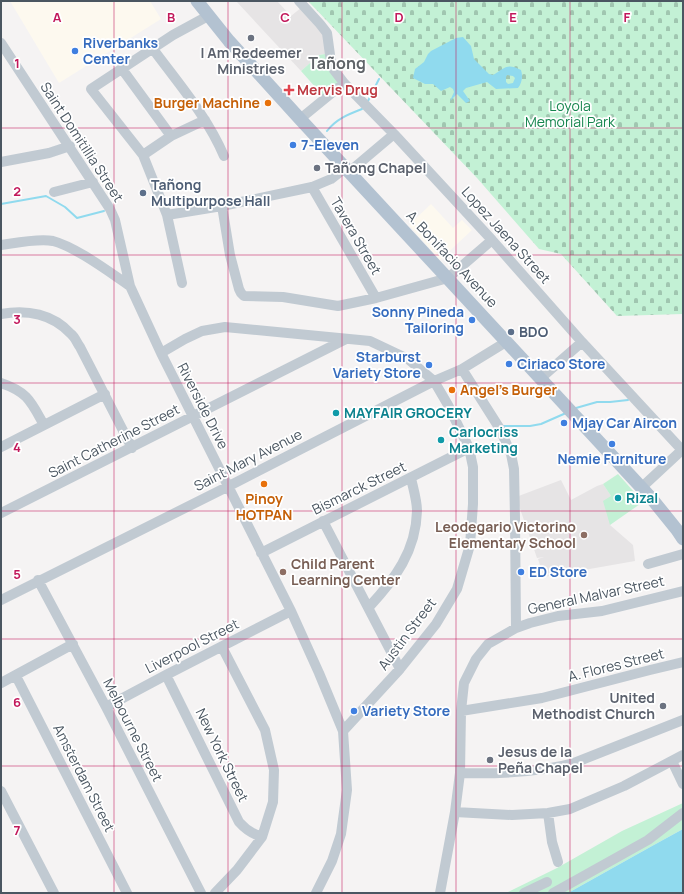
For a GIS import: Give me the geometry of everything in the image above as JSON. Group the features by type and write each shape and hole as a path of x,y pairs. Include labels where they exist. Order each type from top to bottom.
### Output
{"main road":[{"name":"A. Bonifacio Avenue","path":"197,1 208,16 300,119 541,378 641,488 678,530 683,539"}],"street":[{"name":"Lopez Jaena Street","path":"299,1 327,33 331,62 334,70 344,83 394,134 492,240 582,342 683,450"},
{"path":"182,283 168,215 143,155 91,89 173,35 208,16"},
{"name":"Saint Domitillia Street","path":"1,44 110,208 115,220 130,286"},
{"path":"153,49 205,120 215,136 224,156"},
{"path":"122,69 172,136"},
{"path":"300,119 344,83"},
{"path":"143,155 172,136 205,120"},
{"path":"168,215 222,206 312,187 347,170 394,134"},
{"path":"1,162 49,153 70,146"},
{"path":"54,192 93,182"},
{"name":"Tavera Street","path":"312,187 376,298"},
{"path":"222,206 230,255 239,289 244,296 282,297 338,306 376,298 448,278 492,240"},
{"path":"1,245 27,241 52,241 77,252 130,286"},
{"name":"Riverside Drive","path":"130,286 161,353 291,611 343,731 348,790 341,834 332,861 316,893"},
{"path":"1,314 24,312 39,314 52,318 72,334 105,394 132,448"},
{"path":"161,353 184,339 202,331 225,327 370,341 408,359 434,381"},
{"name":"Saint Catherine Street","path":"1,513 346,339"},
{"name":"Saint Mary Avenue","path":"1,600 434,381 462,369 506,342"},
{"path":"541,378 582,342"},
{"path":"462,369 500,429 511,454 514,469 516,628"},
{"name":"Austin Street","path":"343,731 400,669 436,624 457,588 470,545 473,504 473,467 469,448 434,381"},
{"path":"1,383 15,387 29,399 44,425"},
{"path":"1,447 105,394"},
{"name":"Bismarck Street","path":"261,553 469,448"},
{"path":"641,488 683,450"},
{"path":"369,607 401,567 415,533 417,509 411,478"},
{"path":"324,521 400,669"},
{"path":"648,564 683,554"},
{"name":"Melbourne Street","path":"38,580 73,644 202,893"},
{"name":"General Malvar Street","path":"440,893 455,812 460,773 461,711 464,683 476,658 488,644 516,628 547,618 602,611 683,591"},
{"name":"Liverpool Street","path":"106,707 291,611"},
{"path":"1,683 73,644"},
{"path":"215,893 237,870 262,838 273,802 274,770 265,730 222,647"},
{"name":"A. Flores Street","path":"461,711 542,698 683,662"},
{"name":"New York Street","path":"166,675 240,822 244,828 262,838"},
{"name":"Amsterdam Street","path":"16,676 127,893"},
{"path":"460,773 494,774 556,768 574,763 683,720"},
{"path":"455,812 512,815 548,813 570,809 624,786 683,755"},
{"path":"672,761 683,784"},
{"path":"1,791 54,893"},
{"path":"548,813 552,842 558,862"},
{"path":"553,893 648,840 683,813"},
{"path":"524,893 547,882"}],"shaded area":[{"name":"Riverbanks Center","path":"10,1 150,1 161,19 59,83"},
{"path":"236,1 277,1 291,16 302,7 325,34 325,54 319,55 301,71"},
{"path":"431,204 453,228 462,220 472,230 440,260 409,225"},
{"name":"Leodegario Victorino Elementary School","path":"561,480 571,500 603,484 611,496 610,525 633,545 635,561 544,577 538,559 544,557 537,558 516,497"}],"green space":[{"name":"Loyola Memorial Park","path":"308,1 683,1 683,314 617,316 561,254 539,249 477,178"},
{"path":"325,54 341,83 324,97 301,71 319,55"},
{"path":"618,474 643,502 610,525 603,501 611,496 603,484"},
{"path":"683,803 683,829 568,893 506,893 557,868 622,831"}],"water":[{"path":"463,37 471,46 474,59 489,74 493,75 508,66 521,70 522,79 518,88 496,89 487,82 466,88 463,91 470,101 466,103 457,94 450,101 454,92 450,87 441,91 433,84 425,84 413,78 415,69 424,62 431,51 456,38","holes":["507,75 515,78 513,83 508,84 506,82"]},
{"path":"683,829 683,893 568,893 652,846"}],"waterway":[{"path":"368,101 379,79"},
{"path":"327,131 339,120 362,109"},
{"path":"1,204 46,196 65,207 77,218 104,211"},
{"path":"576,408 597,402 628,400"},
{"path":"502,426 530,426 541,424 566,413"}],"place":[{"name":"I Am Redeemer Ministries","path":"251,38"},
{"name":"Riverbanks Center","path":"75,51"},
{"name":"Mervis Drug","path":"289,90"},
{"name":"Burger Machine","path":"268,103"},
{"name":"7-Eleven","path":"293,145"},
{"name":"Tañong Chapel","path":"317,168"},
{"name":"Tañong Multipurpose Hall","path":"143,193"},
{"name":"Sonny Pineda Tailoring","path":"472,320"},
{"name":"BDO","path":"511,332"},
{"name":"Ciriaco Store","path":"509,364"},
{"name":"Starburst Variety Store","path":"429,365"},
{"name":"Angel's Burger","path":"452,390"},
{"name":"MAYFAIR GROCERY","path":"336,413"},
{"name":"Mjay Car Aircon","path":"564,423"},
{"name":"Carlocriss Marketing","path":"441,440"},
{"name":"Nemie Furniture","path":"612,444"},
{"name":"Pinoy HOTPAN","path":"264,484"},
{"name":"Rizal","path":"618,498"},
{"name":"Leodegario Victorino Elementary School","path":"584,535"},
{"name":"Child Parent Learning Center","path":"283,572"},
{"name":"ED Store","path":"521,572"},
{"name":"United Methodist Church","path":"663,706"},
{"name":"Variety Store","path":"354,711"},
{"name":"Jesus de la Peña Chapel","path":"490,760"}],"district":[{"name":"Tañong","path":"337,63"}]}
